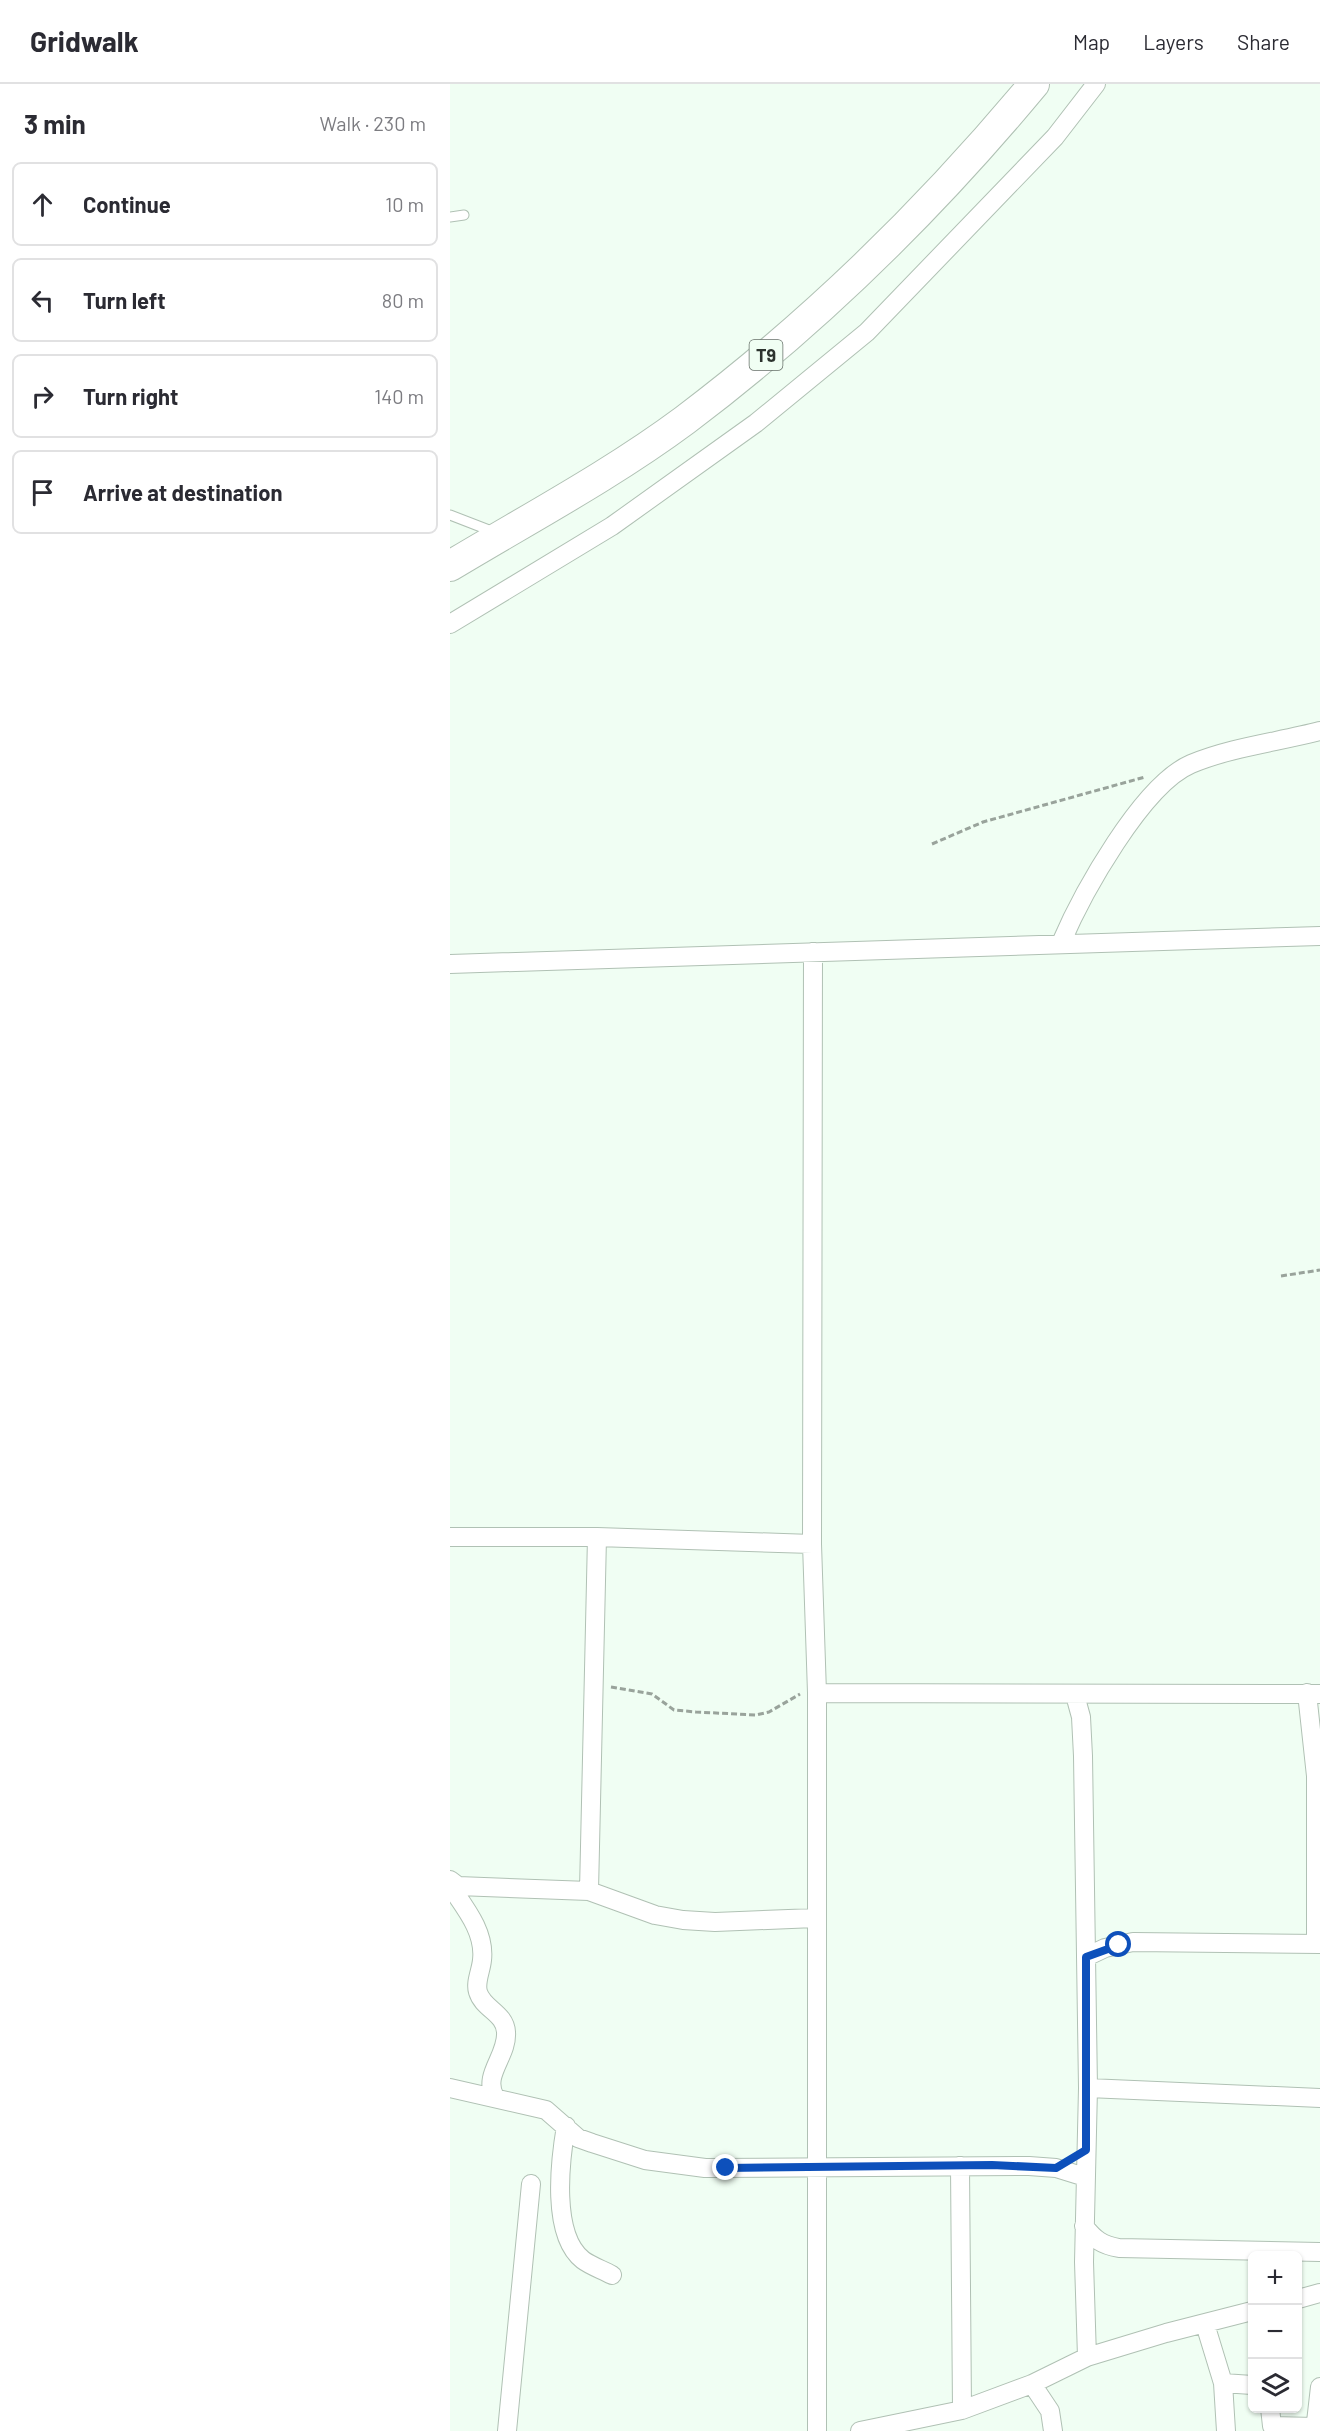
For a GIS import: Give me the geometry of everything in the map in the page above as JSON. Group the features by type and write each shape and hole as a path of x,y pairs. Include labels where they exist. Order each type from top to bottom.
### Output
{"highway":[{"name":"T9","path":"450,566 622,463 684,421 810,318 935,198 1034,84"}],"street":[{"path":"450,624 612,526 756,423 867,332 1055,136 1096,84"},
{"path":"1061,943 1075,910 1099,866 1145,803 1174,776 1189,765 1216,755 1320,731"},
{"path":"450,964 1320,936"},
{"path":"813,952 812,1544 817,1689 815,1918 817,2431"},
{"path":"450,1537 597,1537 812,1544"},
{"path":"589,1891 597,1537"},
{"path":"817,1689 1075,1695 1314,1694 1318,1944 1133,1942 1105,1948 1086,1957"},
{"path":"1075,1695 1081,1717 1083,1756 1088,2088 1084,2226 1087,2357"},
{"path":"453,1892 589,1891 655,1915 682,1920 715,1922 815,1918"},
{"path":"453,1892 473,1920 480,1941 482,1961 477,1989 481,1998 498,2014 505,2025 505,2049 490,2084 495,2097"},
{"path":"450,2088 546,2110 578,2138 645,2160 676,2166 705,2168 816,2166 1056,2168 1085,2177"},
{"path":"1088,2088 1320,2098"},
{"path":"566,2126 560,2163 563,2220 570,2245 583,2260 612,2275"},
{"path":"1056,2168 1086,2150"},
{"path":"960,2166 962,2410"},
{"path":"507,2431 531,2184"},
{"path":"1084,2226 1094,2239 1105,2246 1143,2249 1320,2252"},
{"path":"1084,2262 1105,2246"},
{"path":"1302,2298 1320,2293"},
{"path":"860,2431 962,2410 1032,2384 1087,2357 1248,2312"},
{"path":"1205,2324 1223,2383 1227,2431"},
{"path":"1223,2383 1248,2385"},
{"path":"1032,2384 1050,2411 1053,2431"},
{"path":"1270,2413 1272,2426 1315,2429 1320,2387"}],"lane":[{"path":"450,217 464,215"},
{"path":"450,514 502,535"}],"path":[{"path":"932,844 983,822 1057,800 1141,778 1174,776"},
{"path":"1281,1276 1320,1270"},
{"path":"594,1684 652,1694 674,1710 756,1714 769,1712 817,1689"}],"route":[{"path":"726,2168 992,2165 1056,2168 1086,2150 1088,2088 1086,1957 1105,1948 1119,1945"}]}
